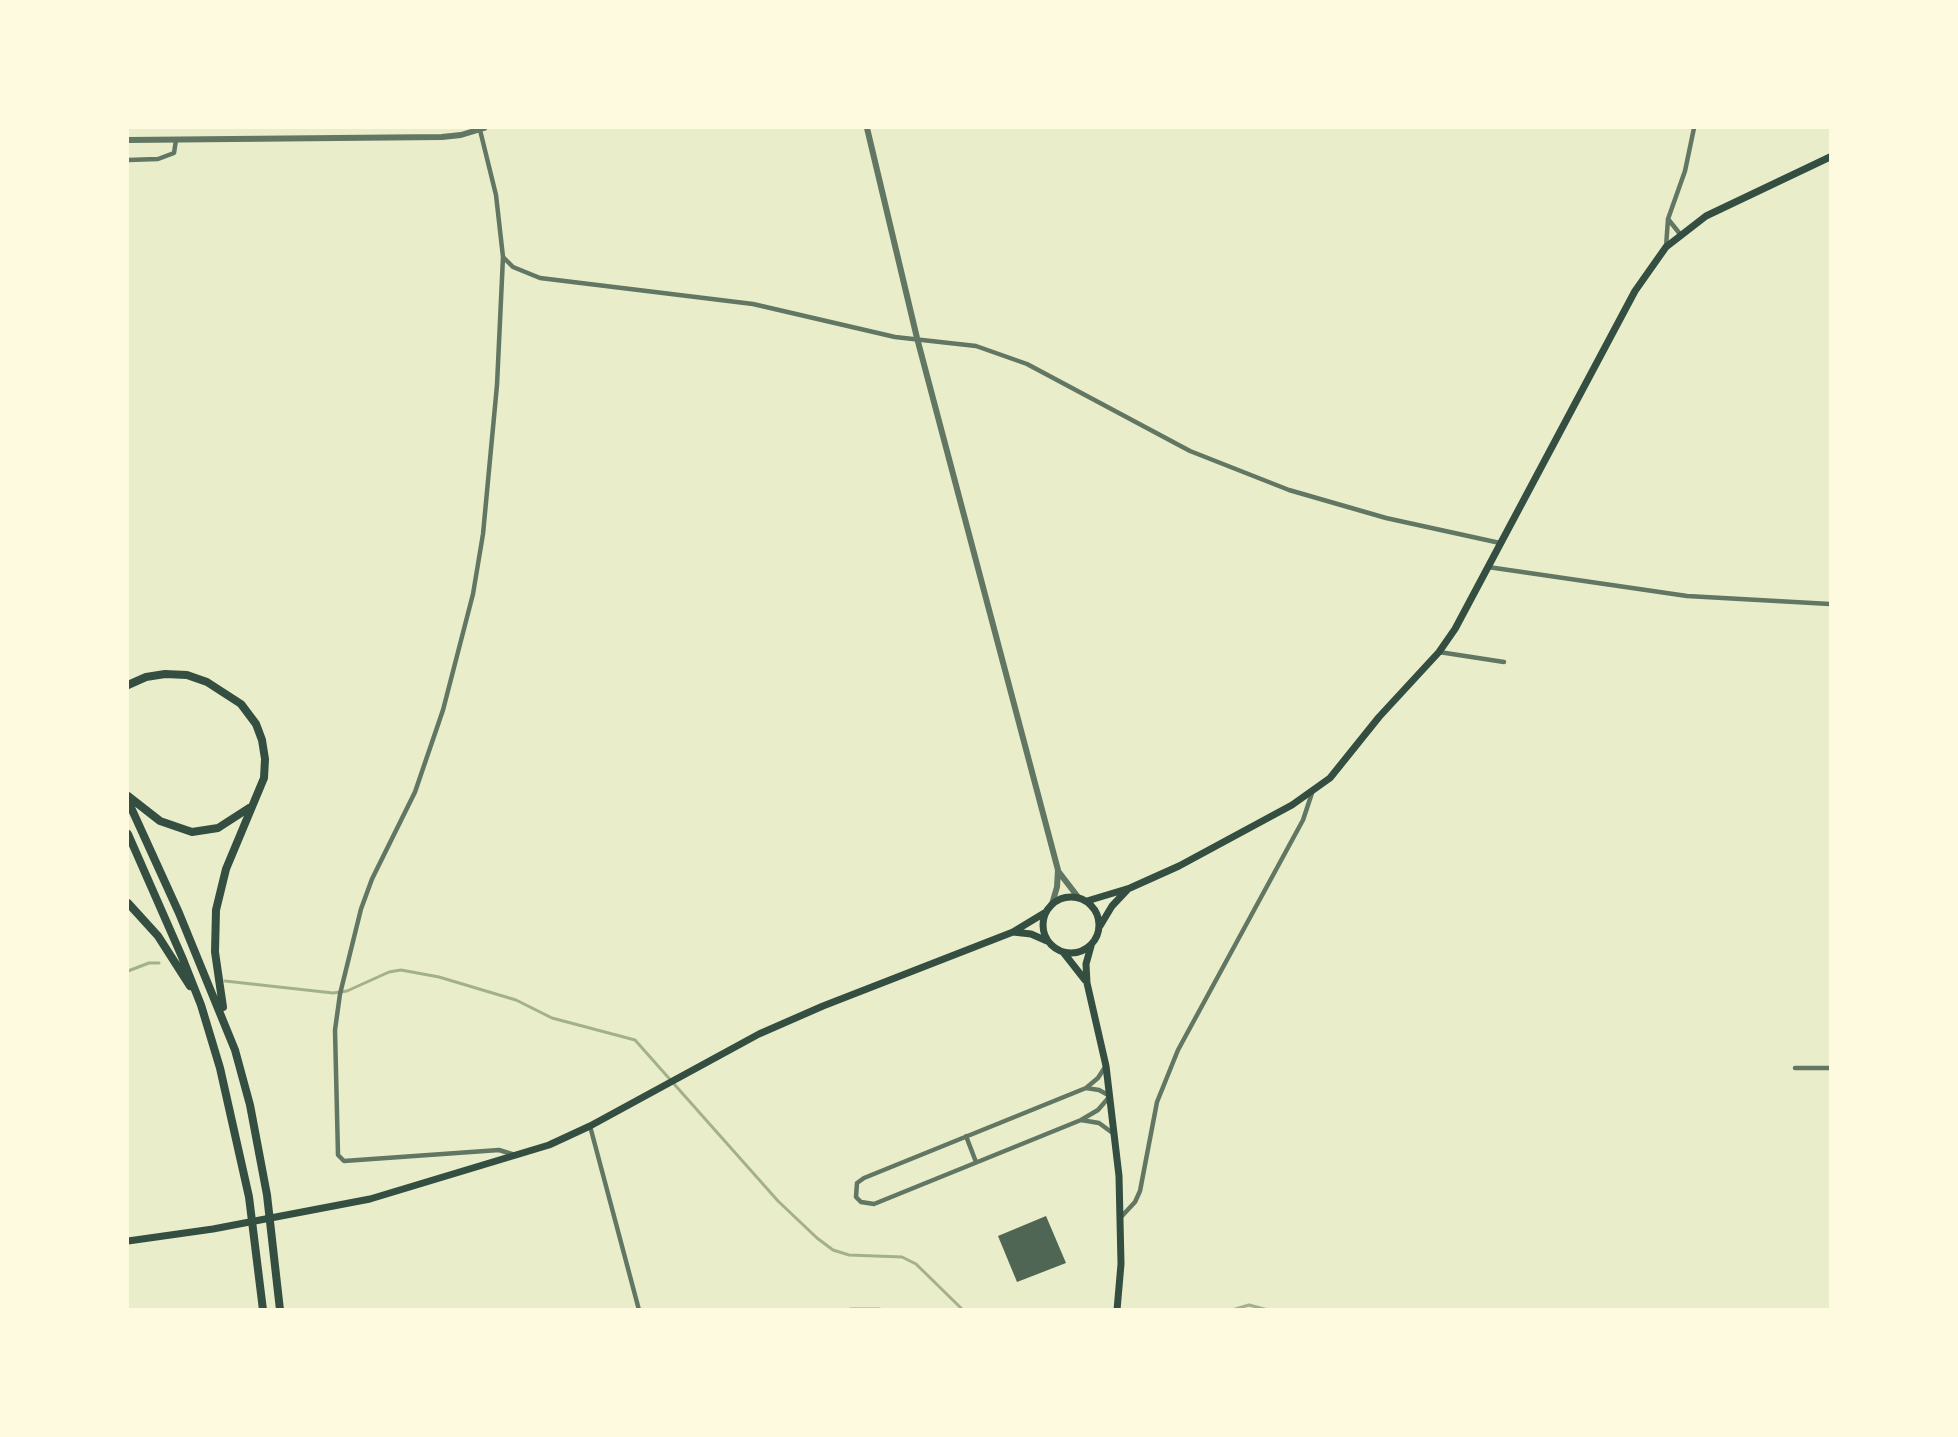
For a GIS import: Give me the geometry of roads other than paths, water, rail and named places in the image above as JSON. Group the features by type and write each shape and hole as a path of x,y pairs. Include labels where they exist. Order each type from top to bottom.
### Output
{"highway":[{"path":"128,685 160,674 187,675 212,684 240,704 255,724 265,754 264,778 225,869 214,917 216,962 226,1025"},
{"path":"128,796 160,821 192,831 222,827 252,805"},
{"path":"128,801 168,887 226,1025 245,1086 273,1231 280,1310"},
{"path":"128,834 157,897 201,1005 222,1074 246,1182 262,1310"},
{"path":"128,903 158,936 201,1005"}],"main road":[{"path":"1087,901 1130,888 1179,866 1312,793 1330,778 1379,717 1439,652 1455,628 1535,483 1635,291 1666,247 1706,216 1830,157"},
{"path":"1063,952 1079,953 1091,946 1098,937 1112,906 1130,888"},
{"path":"1048,942 1043,922 1046,912 1052,904 1064,897 1078,897 1087,901 1097,911 1101,926"},
{"path":"128,1241 319,1210 393,1193 517,1155 590,1126 665,1084 791,1019 1013,932 1046,912"},
{"path":"1013,932 1031,934 1063,952 1087,983"},
{"path":"1091,946 1086,964 1087,983 1106,1066 1122,1216 1118,1310"}],"street":[{"path":"867,128 877,179 1058,870 1057,887 1052,904"},
{"path":"1666,247 1668,219 1685,171 1694,128"},
{"path":"128,140 442,137 482,129 496,195 503,257 497,385 483,534 473,594 443,710 415,792 372,879 361,909 340,994 335,1030 338,1155 344,1161 499,1150 517,1155"},
{"path":"128,160 158,159 174,153 176,140"},
{"path":"1668,219 1680,234"},
{"path":"503,257 513,267 540,278 753,304 895,337 976,346 1027,364 1190,452 1289,490 1386,518 1500,543"},
{"path":"1488,567 1687,596 1830,604"},
{"path":"1439,652 1504,662"},
{"path":"1122,1216 1136,1202 1140,1191 1157,1102 1178,1050 1303,820 1312,793"},
{"path":"1058,870 1078,897"},
{"path":"1086,1088 1099,1090 1110,1096 1098,1110 1081,1120 874,1204 861,1202 856,1197 857,1183 864,1178 1086,1088 1098,1078 1106,1066"},
{"path":"1795,1068 1830,1068"},
{"path":"1081,1120 1099,1123 1115,1135"},
{"path":"590,1126 639,1310"},
{"path":"966,1136 976,1162"},
{"path":"850,1310 880,1310"}],"waterway":[{"path":"128,971 149,963 159,963"},
{"path":"225,981 333,993 347,991 389,972 401,970 439,977 516,1000 552,1018 635,1040 778,1201 817,1238 833,1250 849,1255 902,1257 916,1264 963,1310"},
{"path":"1232,1310 1249,1305 1268,1310"}]}
